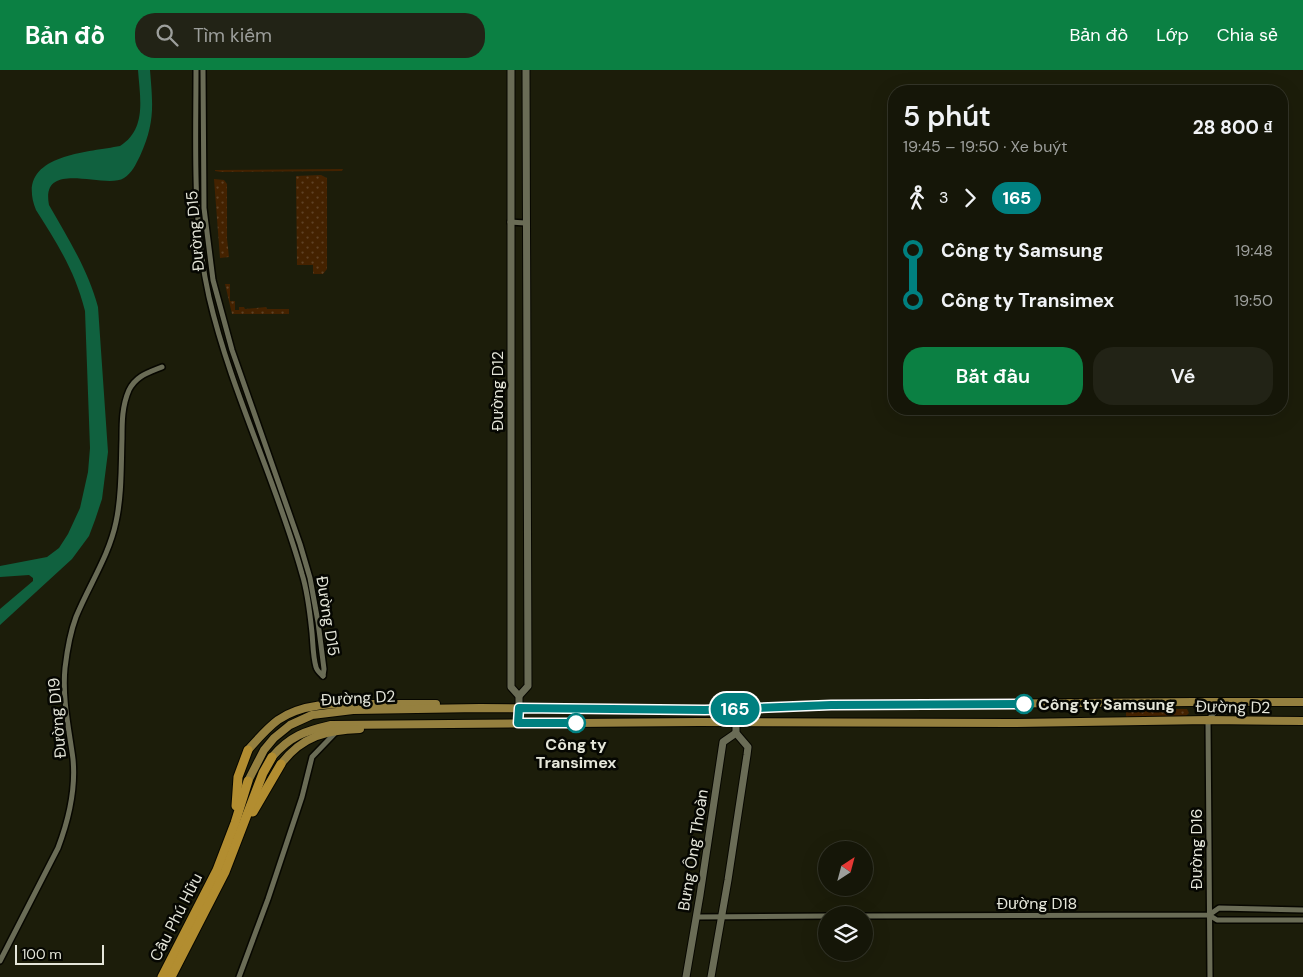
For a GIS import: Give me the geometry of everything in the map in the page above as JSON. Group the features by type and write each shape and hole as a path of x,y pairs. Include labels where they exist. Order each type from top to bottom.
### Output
{"highway":[{"path":"239,824 238,777 248,750"},
{"path":"221,871 239,824 272,757"},
{"path":"239,824 254,810 281,764"},
{"path":"239,824 248,781"},
{"name":"Cầu Phú Hữu","path":"162,977 221,871"},
{"name":"Cầu Phú Hữu","path":"171,977 221,871"}],"main road":[{"name":"Đường D2","path":"248,781 264,750 274,738 290,725 312,715 353,710 552,708 705,710 782,707 787,703 809,702 817,706 1303,701"},
{"name":"Đường D2","path":"248,750 278,720 294,712 329,704 487,704 502,708"},
{"path":"518,725 519,708"},
{"path":"736,709 736,723"},
{"name":"Đường D2","path":"272,757 294,737 311,729 332,725 1303,721"},
{"name":"Đường D2","path":"281,764 289,754 308,740 321,734 358,729 492,728 502,723"},
{"name":"Đường D2","path":"474,724 482,728"}],"street":[{"name":"Đường D15","path":"196,70 197,213 206,283 229,364 302,572 310,613 316,669 323,676 324,669 318,622 310,578 300,544 232,350 213,280 204,208 203,70"},
{"name":"Đường D12","path":"511,70 511,687 519,696 519,708"},
{"name":"Đường D12","path":"519,696 528,686 526,70"},
{"path":"510,222 525,223"},
{"name":"Đường D19","path":"0,961 65,831 73,795 74,777 65,690 68,649 76,617 105,557 116,520 120,488 124,403 134,382 141,375 162,367"},
{"path":"1208,720 1223,702"},
{"name":"Đường D16","path":"1208,720 1210,977"},
{"path":"710,977 728,880 748,747 736,732 736,723"},
{"path":"239,977 268,899 302,797 312,757 338,731"},
{"name":"Bưng Ông Thoàn","path":"686,977 697,917 723,742 736,732"},
{"name":"Đường D18","path":"873,916 1209,914 1219,908 1303,910"},
{"name":"Đường D18","path":"1209,914 1217,920 1303,920"},
{"path":"697,917 818,916"}],"shaded area":[{"path":"138,70 150,70 152,114 145,144 132,171 124,178 115,181 64,179 54,183 49,191 49,205 83,267 98,307 108,452 102,499 89,536 72,559 0,625 0,609 33,581 33,578 29,575 0,577 0,566 47,557 59,548 80,508 88,472 90,448 85,311 71,271 59,247 36,210 32,192 35,178 43,167 56,160 89,151 120,146 129,139 138,122 140,112"},
{"path":"343,169 342,171 215,171 215,170"},
{"path":"321,175 327,178 327,269 323,274 313,274 313,265 297,265 296,176"},
{"path":"214,179 224,180 227,184 227,239 229,257 220,258"},
{"path":"225,284 230,284 230,301 235,301 235,310 239,310 239,307 244,307 245,309 266,307 267,309 289,309 289,314 232,314"},
{"path":"1126,709 1187,709 1189,713 1186,716 1126,717"}],"bus line":[{"name":"165","path":"576,723 518,723 519,708 705,710 831,705 1024,704"}],"place":[{"name":"Công ty Samsung","path":"1024,704"},
{"name":"Công ty Transimex","path":"576,723"}]}
